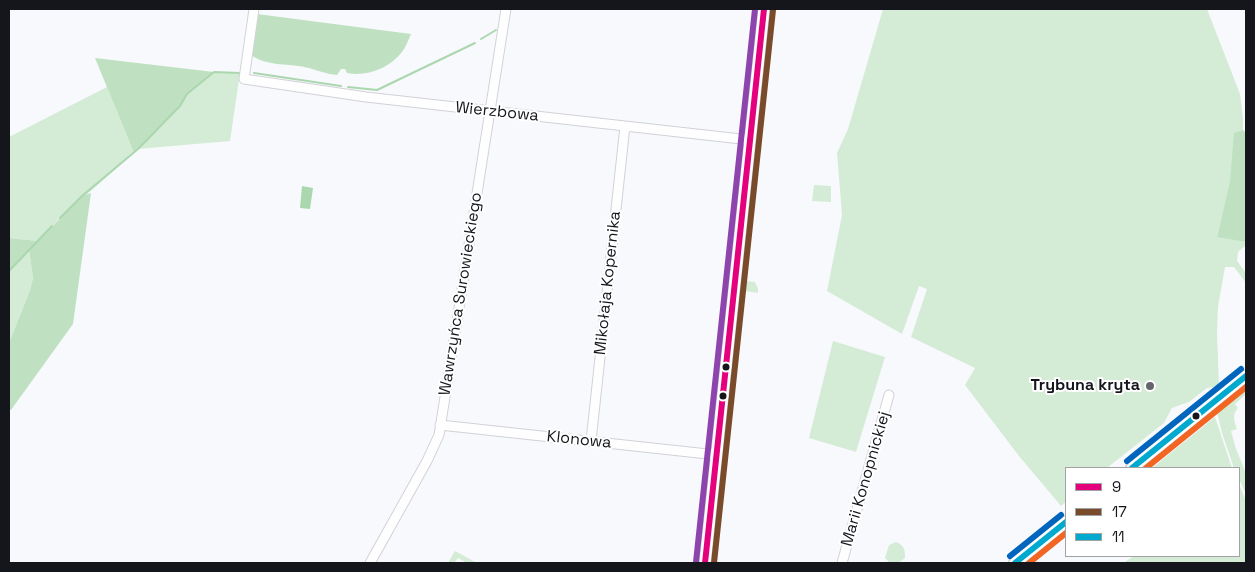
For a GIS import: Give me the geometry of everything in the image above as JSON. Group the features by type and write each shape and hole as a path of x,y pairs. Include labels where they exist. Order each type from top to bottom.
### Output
{"street":[{"name":"Wierzbowa","path":"254,9 244,79 366,97 750,140"},
{"name":"Wawrzyńca Surowieckiego","path":"370,563 434,448 439,435 506,9"},
{"path":"705,563 764,9"},
{"name":"Mikołaja Kopernika","path":"591,441 625,126"},
{"path":"1133,467 1246,376"},
{"name":"Marii Konopnickiej","path":"842,563 889,395"},
{"name":"Klonowa","path":"440,425 717,455"},
{"path":"1015,563 1065,523"}],"shaded area":[{"path":"883,9 1207,9 1240,94 1243,118 1243,130 1217,236 1246,242 1246,245 1238,252 1237,261 1246,273 1246,283 1234,267 1225,267 1218,307 1219,386 1207,388 1189,402 1172,408 1164,423 1108,467 1065,467 1065,503 1061,506 1019,456 965,385 975,368 911,337 927,289 919,286 902,334 827,291 842,215 837,153 848,129"},
{"path":"257,14 411,34 402,52 385,67 362,74 347,73 345,69 341,69 337,75 333,75 302,66 264,61 251,55"},
{"path":"95,58 214,72 187,94 180,106 134,153"},
{"path":"214,72 240,73 230,141 138,149 180,106 187,94"},
{"path":"107,87 134,153 60,218 38,241 9,238 9,137"},
{"path":"1243,130 1246,133 1246,242 1217,237 1230,181 1234,133"},
{"path":"814,185 831,186 831,202 812,201"},
{"path":"302,186 313,188 310,209 300,208"},
{"path":"91,193 73,324 11,410 9,409 9,343 33,278 29,250 9,271 9,238 38,241 82,196"},
{"path":"29,250 33,278 9,343 9,271"},
{"path":"746,281 755,282 758,293 745,291"},
{"path":"833,341 885,357 856,452 809,438"},
{"path":"1246,383 1246,394 1235,404 1238,408 1234,418 1237,429 1231,431 1246,473 1246,494 1240,481 1240,467 1234,467 1216,408"},
{"path":"1215,417 1232,467 1153,467"},
{"path":"1240,486 1246,501 1246,563 1123,563 1132,557 1240,557"},
{"path":"896,542 904,548 905,558 898,563 890,563 885,558 889,545"},
{"path":"455,551 477,563 467,563 458,558 454,563 448,563"}],"waterway":[{"path":"481,39 496,30"},
{"path":"348,87 377,90 475,43"},
{"path":"60,218 82,196 138,149 180,106 187,94 214,72 240,73"},
{"path":"254,73 341,86"},
{"path":"9,271 52,226"}],"transit line":[{"path":"696,562 755,9"},
{"name":"9","path":"705,563 764,9"},
{"name":"17","path":"714,563 773,10"},
{"path":"1127,461 1241,369"},
{"name":"11","path":"1133,467 1246,376"},
{"path":"1147,467 1246,387"},
{"path":"1010,556 1061,515"},
{"name":"11","path":"1015,563 1065,523"},
{"path":"1029,563 1065,534"}],"place":[{"name":"Trybuna kryta","path":"1150,386"}]}
